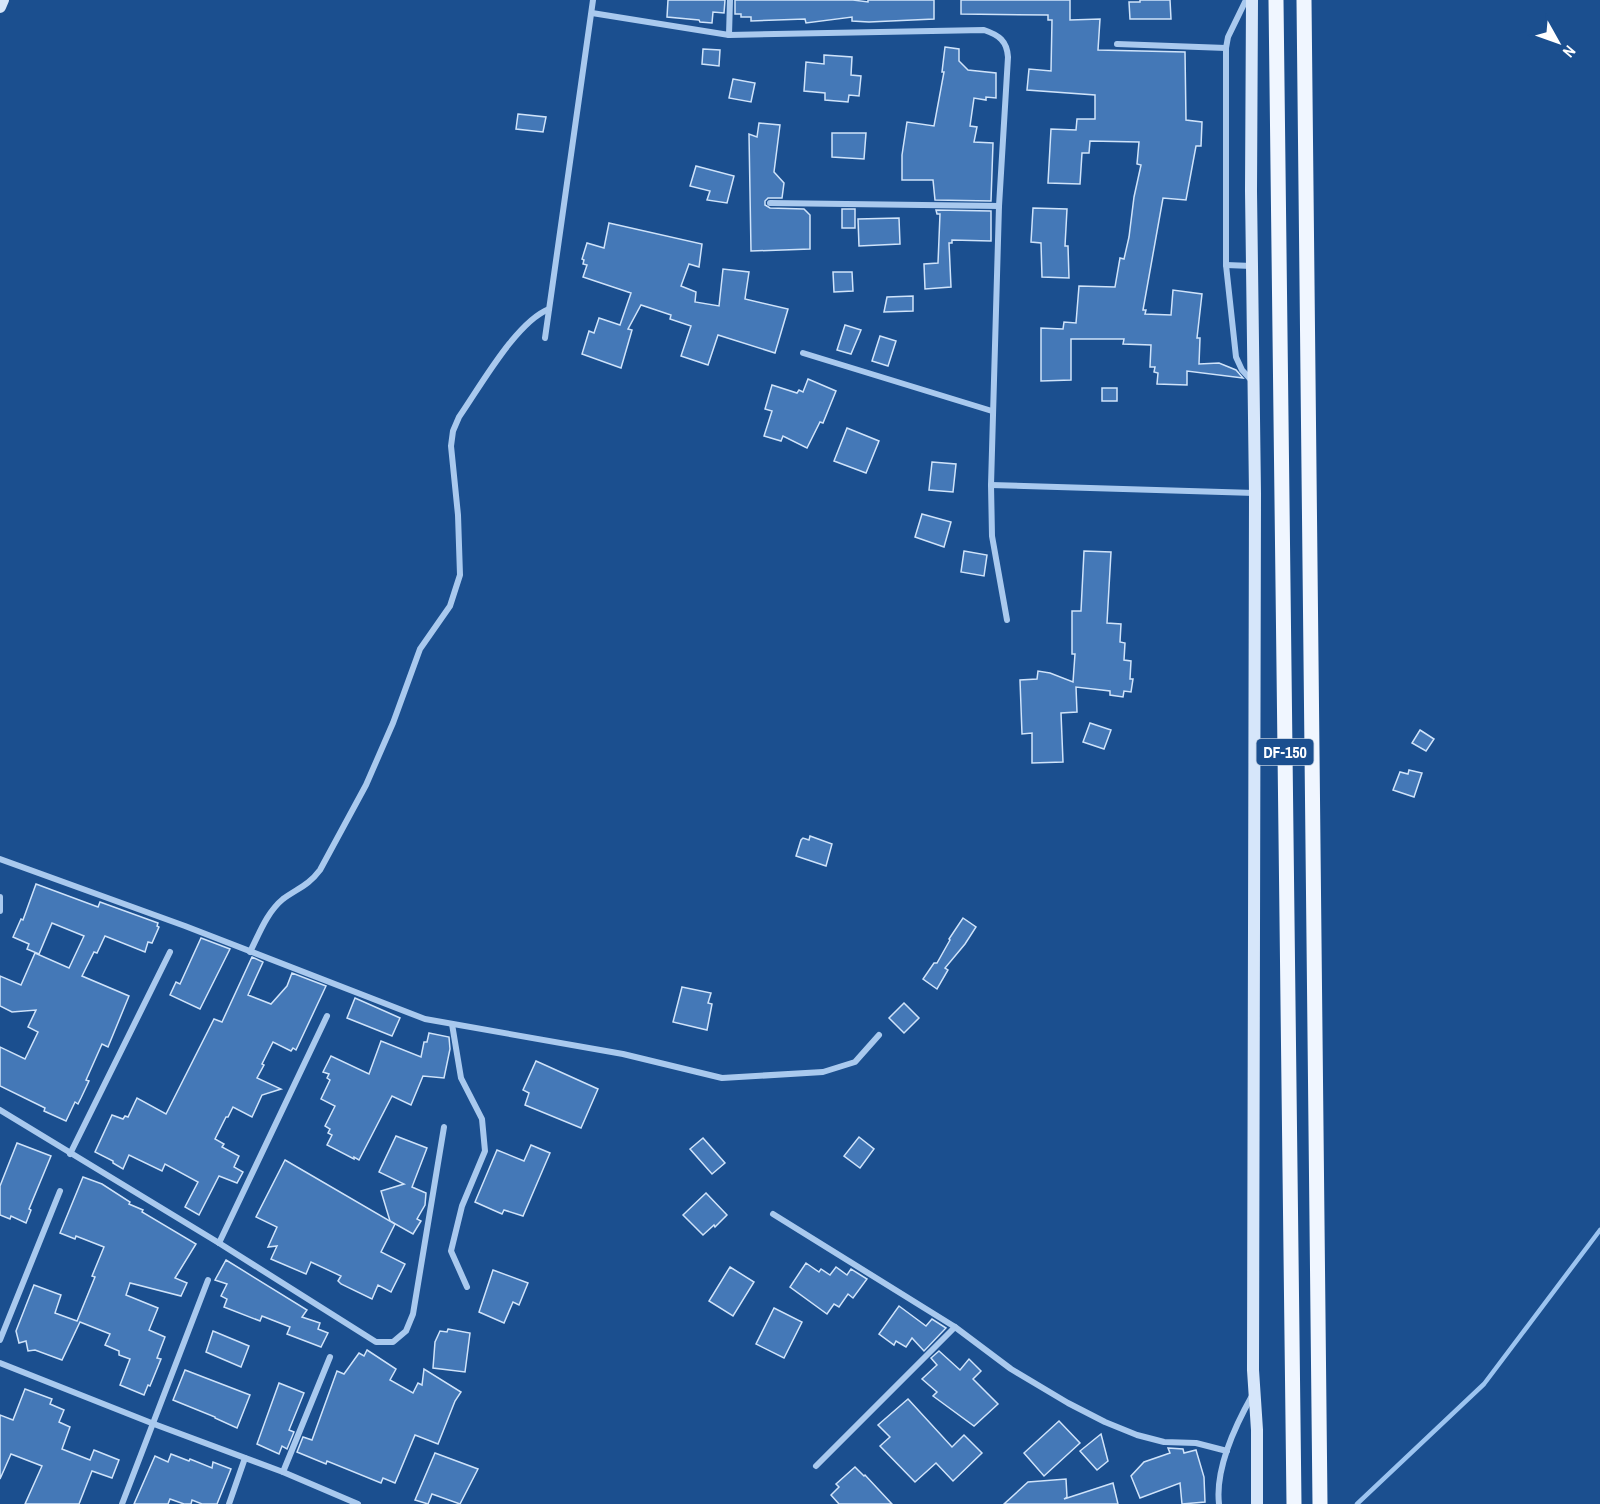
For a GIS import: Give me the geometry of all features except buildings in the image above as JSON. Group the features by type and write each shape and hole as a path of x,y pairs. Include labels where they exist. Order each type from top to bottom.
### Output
{"main road":[{"name":"DF-150","path":"1276,0 1294,1504"},
{"name":"DF-150","path":"1304,0 1320,1504"}],"street":[{"path":"0,7 3,0"},
{"path":"545,338 593,0"},
{"path":"729,35 730,0"},
{"path":"1246,0 1228,37 1226,48 1226,264 1236,357 1242,370 1254,384"},
{"path":"1252,0 1255,493 1254,1391 1257,1504"},
{"path":"592,13 729,35 984,30 994,33 1007,46 999,206 991,485 992,536 1007,620"},
{"path":"1117,44 1226,48"},
{"path":"770,203 999,206"},
{"path":"1226,264 1252,266"},
{"path":"250,952 272,910 284,898 311,882 321,870 366,785 393,723 420,649 450,606 460,575 458,515 451,446 453,431 459,417 514,338 528,323 549,309"},
{"path":"803,353 992,411"},
{"path":"991,485 1255,493"},
{"path":"0,859 185,926 425,1019 623,1054 722,1078 824,1072 855,1062 879,1035"},
{"path":"0,897 0,911"},
{"path":"70,1154 170,952"},
{"path":"219,1243 327,1016"},
{"path":"452,1024 461,1078 482,1119 485,1151 462,1206 451,1251 468,1287"},
{"path":"0,1110 219,1243 376,1342 393,1342 406,1331 413,1314 444,1127"},
{"path":"0,1340 60,1191"},
{"path":"773,1214 955,1327 1011,1369 1068,1403 1137,1435 1164,1442 1196,1443 1227,1451"},
{"path":"123,1504 208,1280"},
{"path":"816,1466 955,1327"},
{"path":"283,1472 330,1357"},
{"path":"0,1363 154,1425 283,1472 358,1504"},
{"path":"1219,1504 1218,1496 1227,1451 1254,1391"},
{"path":"230,1504 245,1458"}],"waterway":[{"path":"1357,1504 1484,1384 1600,1230"}]}
